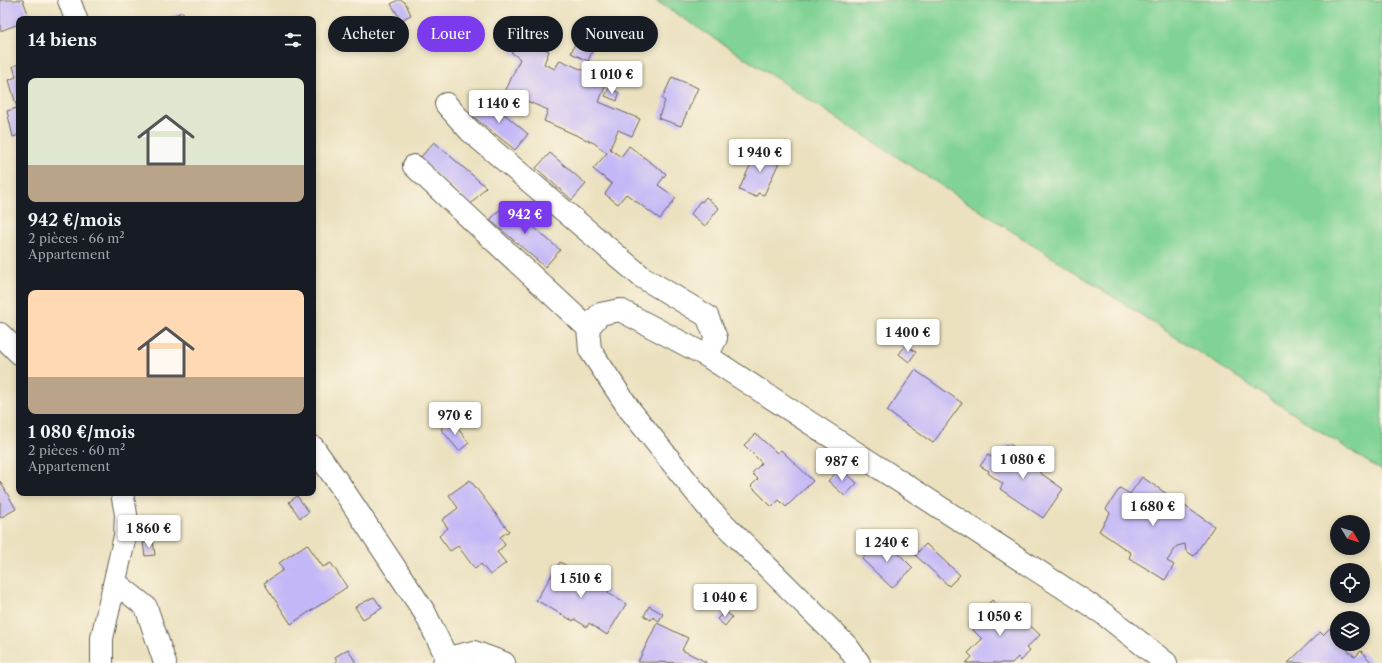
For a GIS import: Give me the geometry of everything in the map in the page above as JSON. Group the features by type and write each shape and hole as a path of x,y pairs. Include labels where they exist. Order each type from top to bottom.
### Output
{"street":[{"path":"69,0 75,16"},
{"path":"446,104 470,131 642,278 707,316 716,338 707,356"},
{"path":"414,166 588,328 590,350 626,404 710,510 847,646 859,663"},
{"path":"588,328 600,314 620,310 707,356 1104,614 1166,663"},
{"path":"0,334 16,350"},
{"path":"316,451 425,613 446,660 474,652 504,663"},
{"path":"102,663 102,638 125,536 126,514 123,496"},
{"path":"115,582 146,607 165,663"}],"green space":[{"path":"655,0 1382,0 1382,471"}],"building":[{"path":"0,0 23,0 29,16 16,16 16,25 0,31"},
{"path":"398,0 402,0 406,4 411,15 398,16 391,4"},
{"path":"183,12 184,16 172,16"},
{"path":"511,52 549,52 544,64 555,69 560,60 585,71 589,61 611,71 599,102 640,119 632,136 618,130 610,149 621,157 629,146 666,174 658,185 676,198 660,219 626,194 618,204 605,194 612,184 593,169 607,153 594,143 544,121 548,110 505,92 520,59"},
{"path":"571,52 592,52 588,61"},
{"path":"16,65 16,77 13,66"},
{"path":"16,77 16,104 9,80"},
{"path":"672,77 698,88 681,126 658,118 665,101 662,99"},
{"path":"609,88 619,93 617,101 605,96"},
{"path":"484,97 528,134 515,150 470,114"},
{"path":"16,108 16,136 13,137 7,111"},
{"path":"434,142 486,187 471,204 419,159"},
{"path":"758,148 781,158 764,195 758,193 756,197 739,190"},
{"path":"550,153 586,184 572,200 536,168"},
{"path":"706,197 719,208 705,226 691,214 700,201 702,202"},
{"path":"506,203 560,250 545,267 490,220"},
{"path":"906,345 916,352 909,362 899,354"},
{"path":"915,370 962,403 933,443 887,411"},
{"path":"452,421 469,443 459,451 441,429"},
{"path":"756,434 777,453 781,450 813,481 786,507 779,500 772,507 751,486 758,479 752,473 762,463 744,445"},
{"path":"1008,443 1043,467 1039,472 1063,489 1043,518 1000,489 1003,484 988,473 989,471 980,466 988,455 996,460"},
{"path":"840,468 857,483 845,496 828,481"},
{"path":"1142,477 1214,526 1194,556 1186,551 1185,544 1177,546 1167,561 1174,565 1165,580 1129,558 1131,553 1099,531 1110,513 1106,509 1120,488 1130,494"},
{"path":"470,480 509,531 500,537 505,545 497,552 506,563 490,575 481,564 475,569 458,546 450,551 439,536 448,528 442,520 458,508 449,495"},
{"path":"0,481 16,509 0,518"},
{"path":"297,496 309,512 300,518 289,502"},
{"path":"883,538 913,568 892,588 862,559"},
{"path":"153,541 155,555 145,556 143,543"},
{"path":"307,544 323,567 331,563 347,587 291,624 264,583 283,570 279,563"},
{"path":"926,544 960,575 949,586 915,555"},
{"path":"560,562 609,591 608,593 626,604 607,635 589,623 587,627 574,619 573,621 536,600"},
{"path":"374,597 382,608 363,619 355,607"},
{"path":"992,600 1012,619 1018,614 1040,635 1026,648 1030,651 1021,661 1018,657 1012,663 966,663 972,657 968,653 982,639 968,625"},
{"path":"649,606 663,614 659,621 653,617 651,620 644,616"},
{"path":"725,611 732,617 725,626 717,619"},
{"path":"657,623 688,638 682,650 706,663 638,662"},
{"path":"1330,628 1330,651 1348,651 1355,657 1361,651 1372,663 1288,663 1320,632 1323,635"},
{"path":"348,649 356,663 334,663 337,661 335,657"}]}
